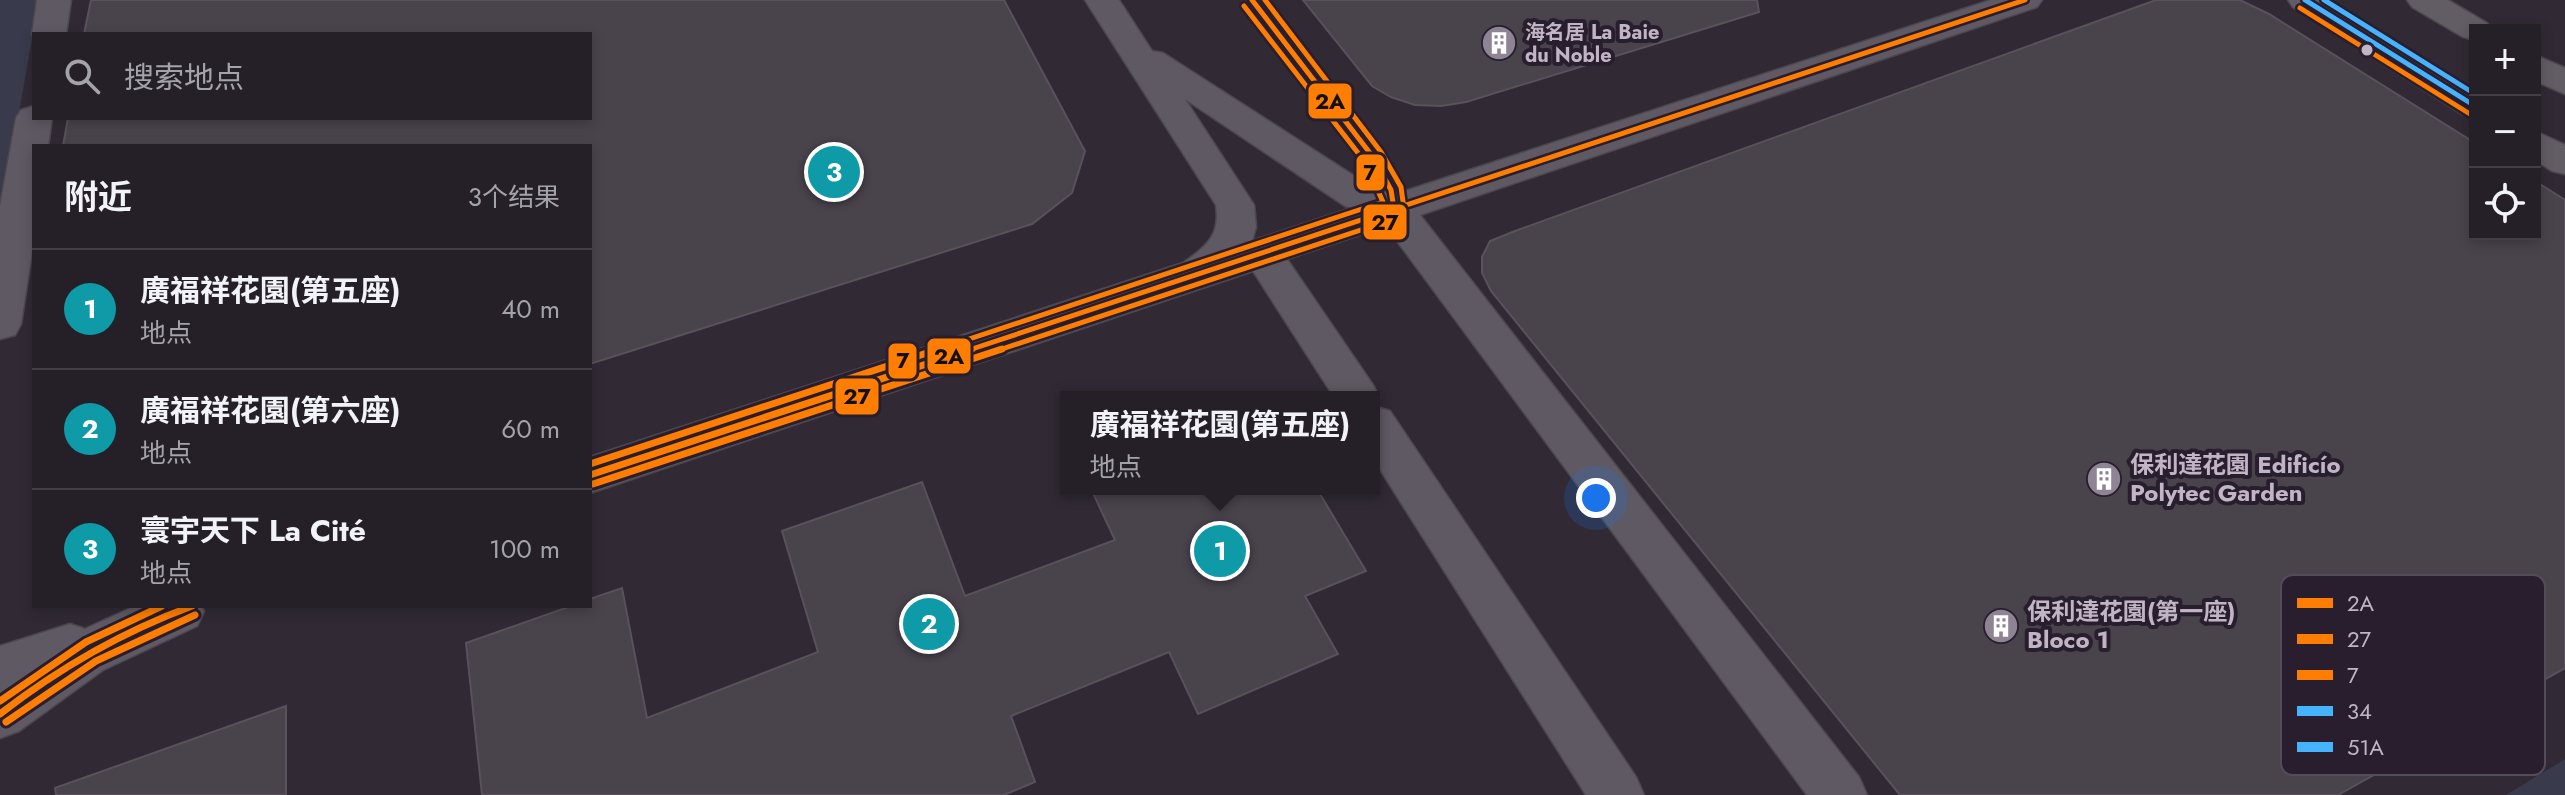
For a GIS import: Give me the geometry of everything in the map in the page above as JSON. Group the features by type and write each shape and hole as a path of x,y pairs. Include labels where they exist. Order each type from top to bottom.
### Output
{"main road":[{"path":"2305,0 2469,102"},
{"path":"2424,0 2469,26"},
{"path":"2541,69 2565,83"},
{"path":"2541,147 2565,162"}],"street":[{"path":"49,32 54,0"},
{"path":"1102,0 1231,196 1238,215 1231,245 1214,263 1197,274"},
{"path":"592,474 2025,0"},
{"path":"1135,51 1359,197 1394,209 1840,795"},
{"path":"0,324 34,120"},
{"path":"1261,252 1353,391"},
{"path":"1380,432 1617,795"},
{"path":"0,669 186,608"},
{"path":"0,714 88,652 186,608"}],"shaded area":[{"path":"0,0 39,0 32,32 0,219"},
{"path":"2565,759 2565,795 2506,795 2539,775 2545,775 2545,771"}],"building":[{"path":"91,0 1004,0 1085,151 1072,193 1032,224 592,363 592,144 63,144 68,120 592,120 592,32 84,32"},
{"name":"海名居 La Baie du Noble","path":"1303,0 1757,0 1759,12 1466,102 1441,106 1415,105 1372,86"},
{"name":"保利達花園 Edificío Polytec Garden","path":"2156,0 2240,0 2269,14 2469,139 2469,240 2541,240 2541,185 2565,200 2565,668 2545,679 2545,575 2281,575 2281,775 2374,775 2338,795 1900,795 1491,291 1482,273 1482,257 1490,241"},
{"path":"922,482 965,596 1115,540 1094,495 1321,495 1366,571 1305,596 1338,654 1198,714 1169,652 1011,716 1035,782 1004,795 482,795 466,643 565,608 592,608 592,598 622,588 647,718 818,652 782,531"},
{"path":"286,706 286,795 56,795 55,788"}],"transit line":[{"name":"2A","path":"1252,0 1373,157 1391,190 1394,209"},
{"name":"27","path":"593,484 1400,217 1404,209 1401,187 1381,152 1265,0"},
{"name":"2A","path":"592,474 2025,0"},
{"name":"34","path":"2305,0 2469,102"},
{"name":"51A","path":"2324,0 2469,90"},
{"name":"7","path":"592,463 1383,202 1365,162 1244,6"},
{"name":"27","path":"2300,8 2469,113"},
{"name":"7","path":"0,701 86,642 158,608"},
{"name":"2A","path":"0,714 92,652 140,627 187,608"},
{"name":"27","path":"6,722 50,689 96,661 195,615"}],"place":[{"name":"海名居 La Baie du Noble","path":"1499,43"},
{"name":"寰宇天下 La Cité","path":"834,172"},
{"name":"保利達花園 Edificío Polytec Garden","path":"2104,479"},
{"name":"廣福祥花園(第五座)","path":"1220,551"},
{"name":"廣福祥花園(第六座)","path":"929,624"},
{"name":"保利達花園(第一座) Bloco 1","path":"2001,626"}]}
